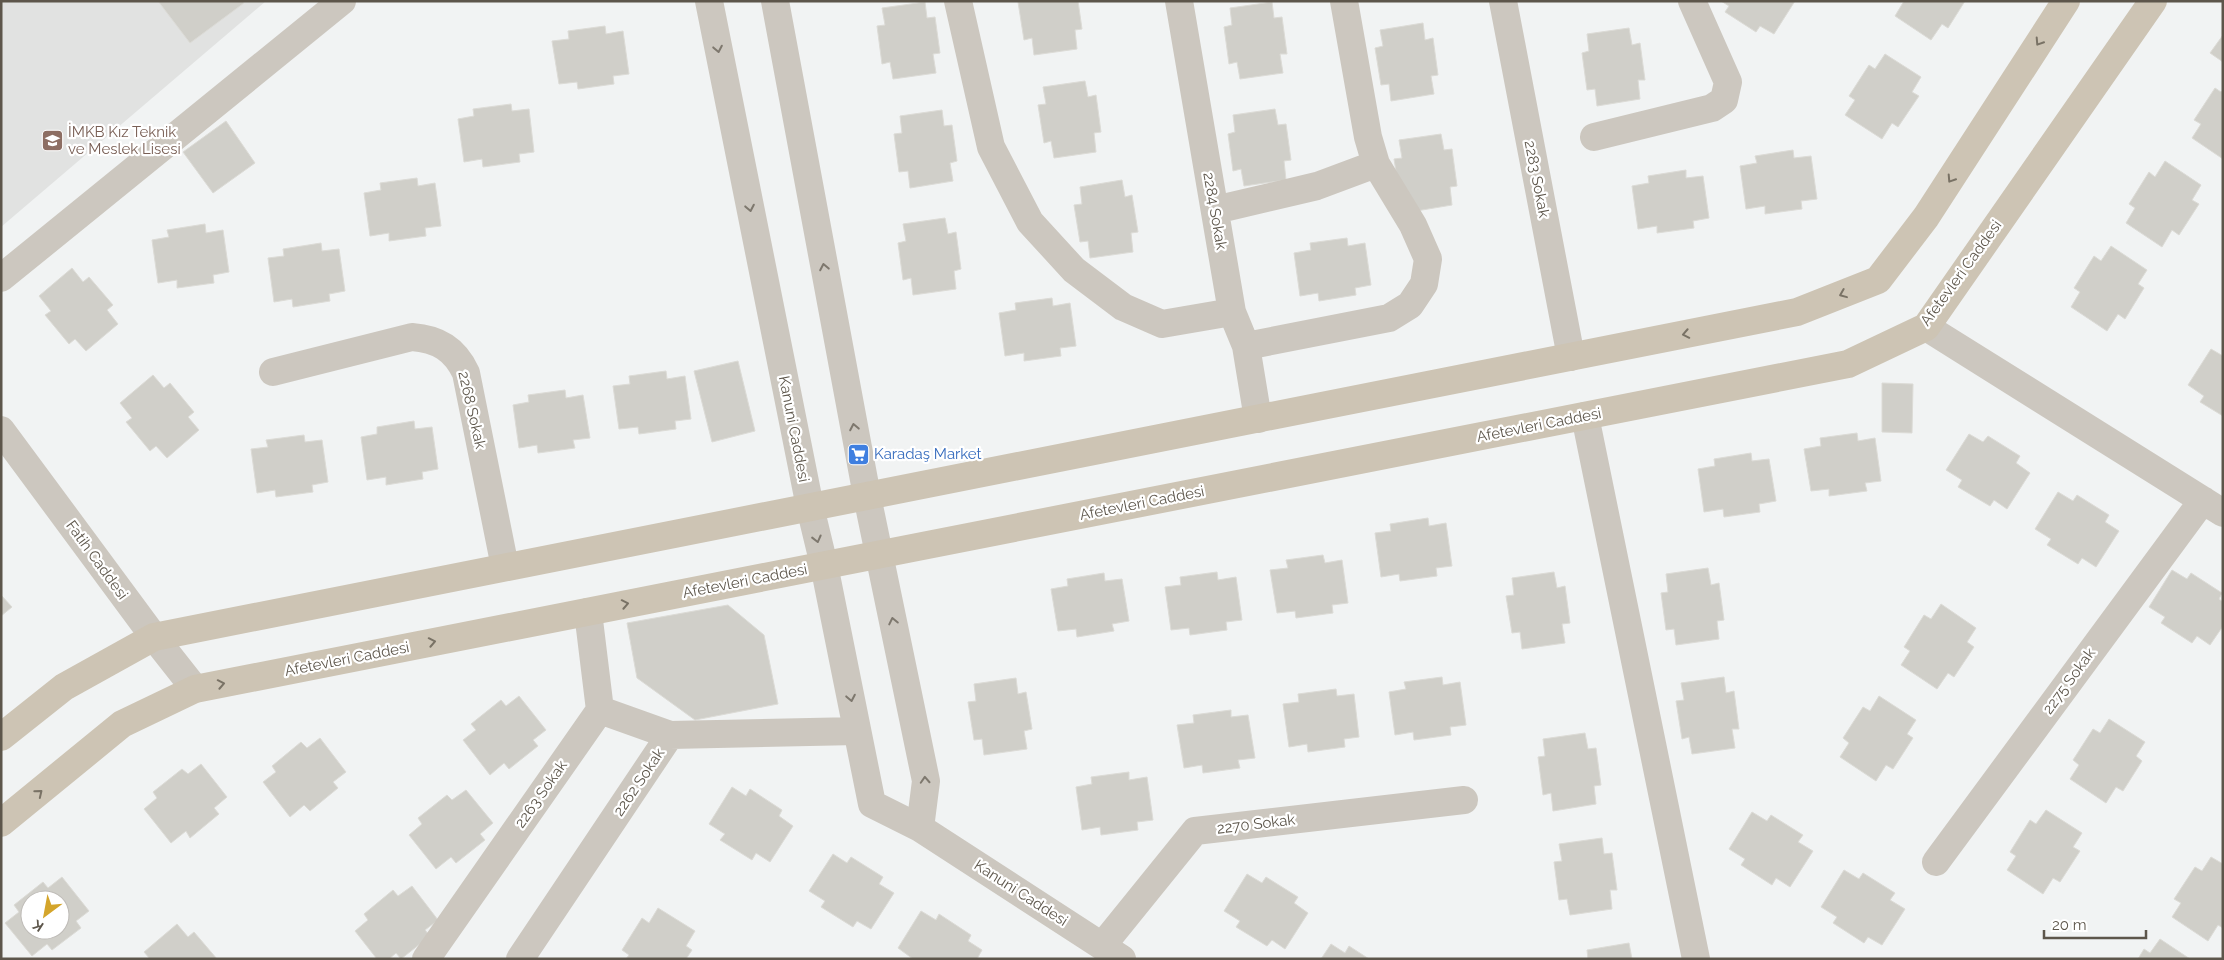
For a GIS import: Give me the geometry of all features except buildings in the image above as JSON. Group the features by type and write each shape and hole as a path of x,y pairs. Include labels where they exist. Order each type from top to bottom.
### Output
{"main road":[{"path":"1,738 64,687 154,638 1797,312 1878,280 1926,217 2066,1"},
{"name":"Afetevleri Caddesi","path":"1,824 122,724 195,689 1848,364 1926,326 2153,1"}],"street":[{"path":"1,278 342,1"},
{"name":"Kanuni Caddesi","path":"709,1 810,507 824,565 872,804 920,828 1112,952"},
{"path":"775,1 867,496 926,781 920,828"},
{"path":"958,1 991,147 1030,222 1074,270 1123,307 1162,324 1232,312"},
{"name":"2284 Sokak","path":"1179,1 1232,312 1246,346 1258,419"},
{"path":"1246,346 1389,318 1401,312 1418,296 1424,284 1428,259 1413,225 1376,164 1368,137 1344,1"},
{"name":"2283 Sokak","path":"1503,1 1571,357"},
{"path":"1594,137 1712,108 1724,100 1728,82 1692,1"},
{"path":"1215,210 1316,186 1376,164"},
{"path":"1926,326 2213,506"},
{"name":"2268 Sokak","path":"273,372 412,337 427,338 441,343 453,352 460,362 467,379 505,567"},
{"path":"1584,416 1696,959"},
{"name":"Fatih Caddesi","path":"1,430 154,638 195,689"},
{"name":"2275 Sokak","path":"1936,862 2213,506"},
{"path":"588,612 600,710 670,735"},
{"name":"2263 Sokak","path":"426,959 600,710"},
{"name":"2262 Sokak","path":"520,959 670,735 857,731"},
{"name":"2270 Sokak","path":"1112,952 1195,831 1464,800"}],"shaded area":[{"name":"İMKB Kız Teknik ve Meslek Lisesi","path":"1,1 266,1 1,227"}],"place":[{"name":"İMKB Kız Teknik ve Meslek Lisesi","path":"52,141"},
{"name":"Karadaş Market","path":"858,454"}]}
